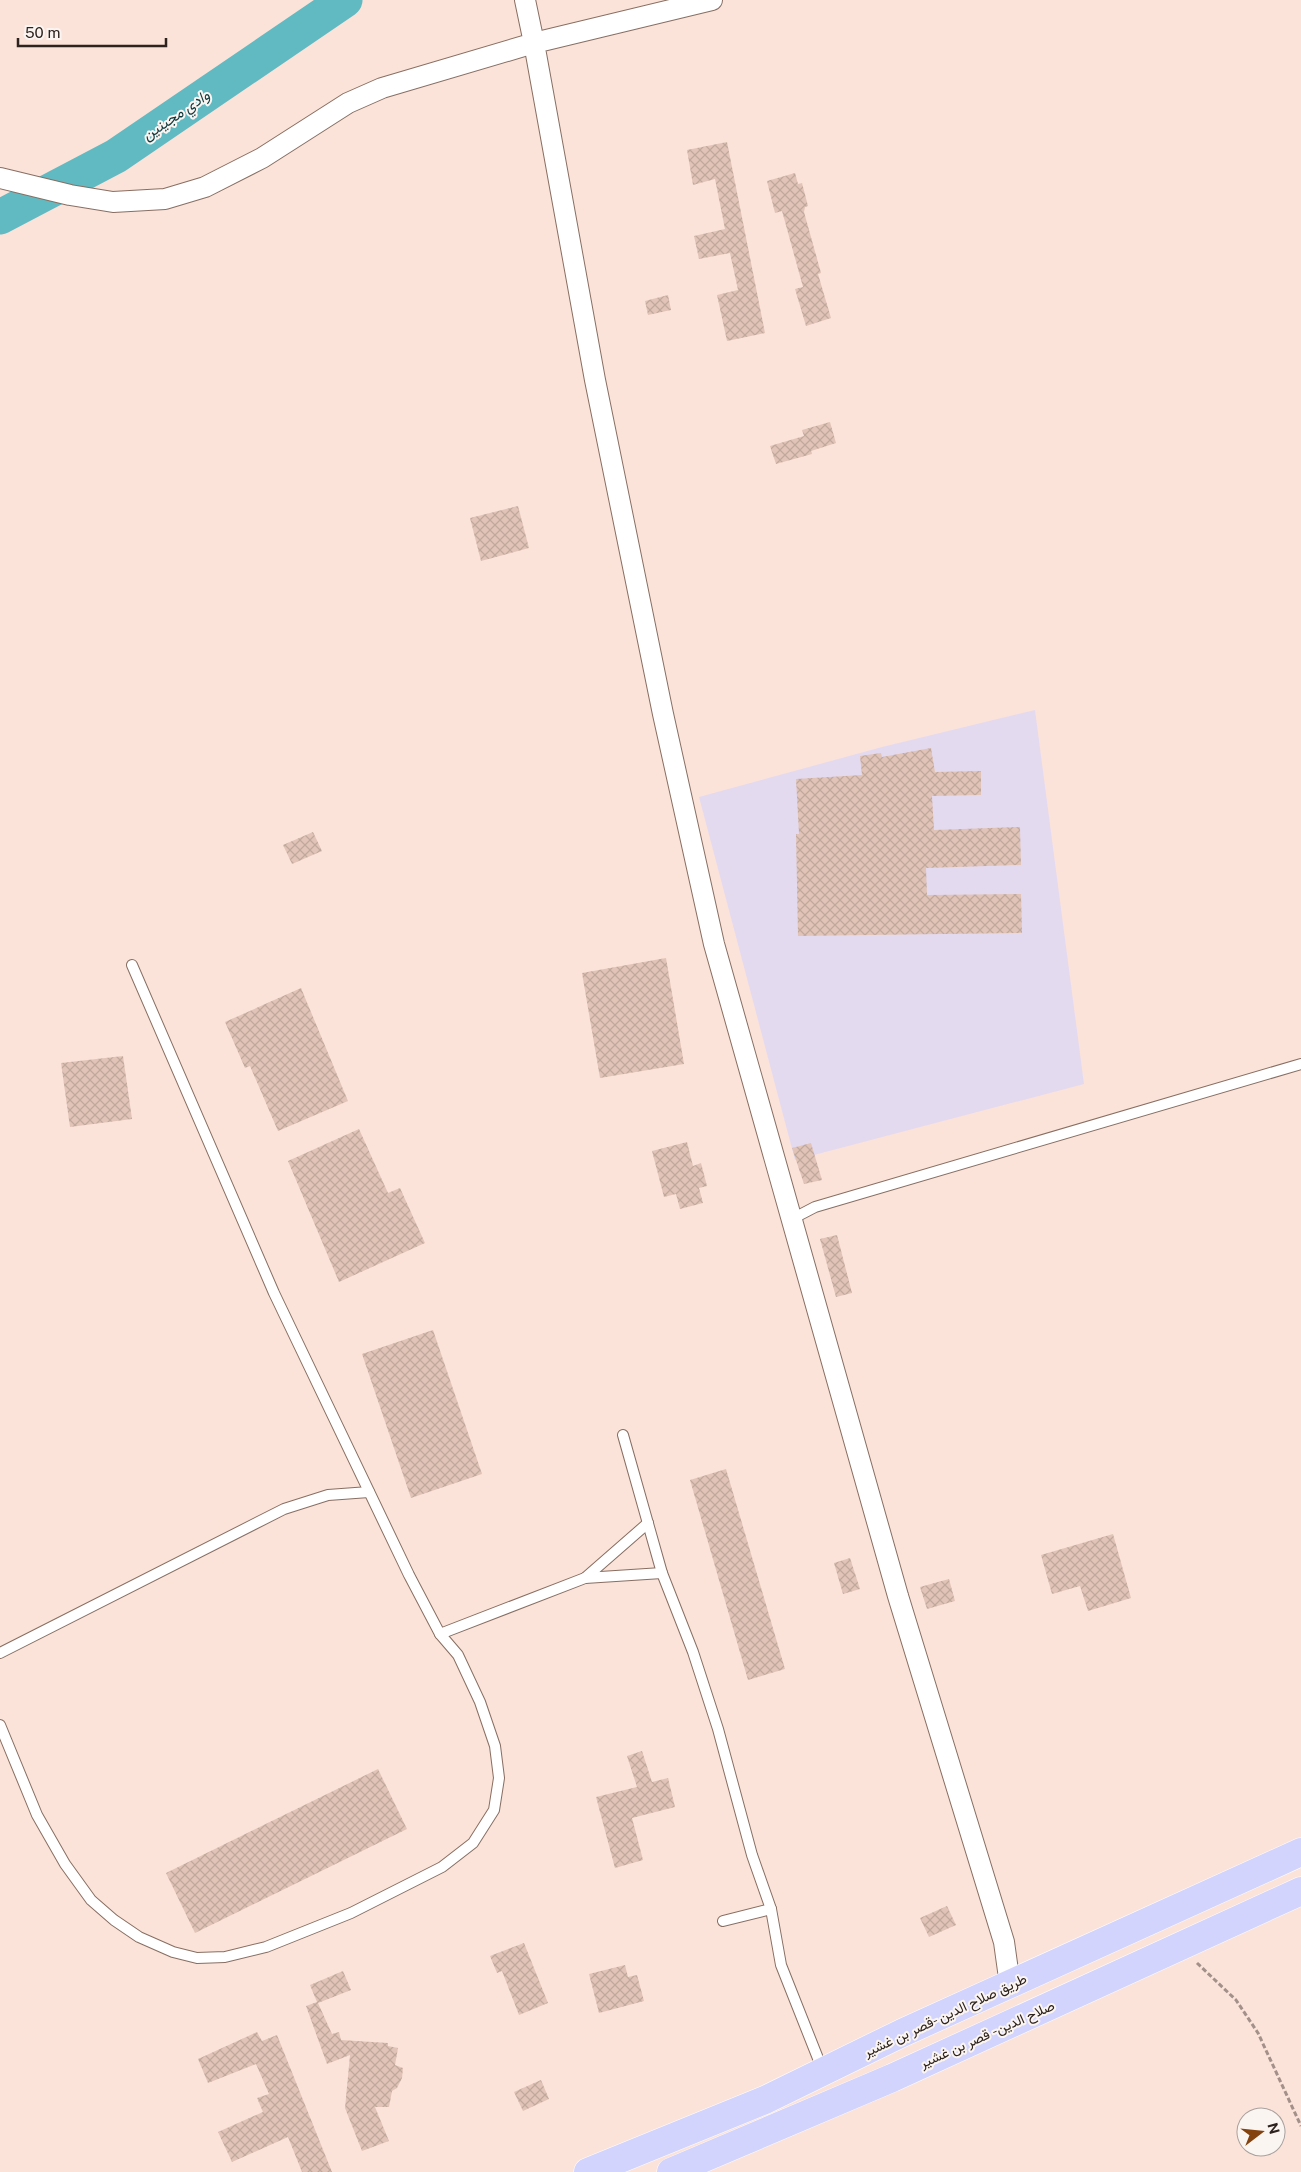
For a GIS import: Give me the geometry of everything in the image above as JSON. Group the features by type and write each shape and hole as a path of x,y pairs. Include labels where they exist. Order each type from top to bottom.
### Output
{"highway":[{"name":"طريق صلاح الدين -قصر بن غشير","path":"588,2172 765,2100 966,2005 1301,1852"},
{"name":"صلاح الدين - قصر بن غشير","path":"671,2172 980,2038 1301,1891"},
{"path":"966,2005 980,2038"}],"street":[{"path":"525,0 594,380 663,714 714,944 790,1220 898,1596 1004,1942 1010,1985"},
{"path":"8,180 70,195 113,202 165,199 205,188 262,158 348,103 382,88 656,7 712,0"}],"lane":[{"path":"0,1725 37,1815 65,1864 91,1900 114,1920 139,1937 173,1952 197,1958 225,1958 266,1947 351,1913 442,1867 473,1844 494,1810 499,1778 495,1746 480,1702 458,1655 440,1634 369,1492 274,1293 132,965"},
{"path":"790,1220 815,1207 1301,1064"},
{"path":"623,1435 662,1573 693,1652 718,1729 752,1855 771,1910 781,1965 824,2072"},
{"path":"0,1653 284,1509 328,1494 369,1492"},
{"path":"585,1578 648,1523"},
{"path":"440,1634 585,1578 662,1573"},
{"path":"723,1922 771,1910"}],"path":[{"path":"1182,1946 1236,2000 1258,2033 1301,2126"}],"shaded area":[{"path":"1035,710 1084,1084 795,1160 699,797 882,747"}],"building":[{"path":"727,142 765,333 727,341 717,295 738,290 730,253 699,259 694,236 725,229 715,179 693,185 687,150"},
{"path":"795,173 798,184 802,183 808,206 805,207 804,212 821,273 818,274 831,318 806,326 795,289 803,287 782,211 775,213 767,181"},
{"path":"668,295 671,310 648,315 645,301"},
{"path":"830,422 836,443 811,451 812,454 776,464 770,446 804,436 802,430"},
{"path":"518,506 529,548 481,561 470,518"},
{"path":"931,748 935,772 981,771 981,795 932,796 934,830 1020,827 1021,865 926,868 927,895 1021,894 1022,933 798,936 796,834 799,834 796,779 862,775 860,756 881,753 882,757"},
{"path":"313,832 322,851 292,864 283,845"},
{"path":"666,958 684,1064 600,1078 582,973"},
{"path":"301,988 348,1101 278,1131 250,1066 245,1068 225,1022"},
{"path":"123,1056 132,1119 70,1127 61,1063"},
{"path":"359,1129 388,1193 400,1188 425,1243 339,1282 288,1161"},
{"path":"687,1142 693,1166 701,1163 707,1186 699,1188 703,1203 680,1209 676,1194 664,1197 652,1151"},
{"path":"811,1143 822,1180 804,1184 792,1148"},
{"path":"837,1235 852,1293 836,1297 820,1239"},
{"path":"433,1330 482,1474 411,1498 362,1354"},
{"path":"726,1469 785,1669 748,1680 690,1480"},
{"path":"1113,1534 1131,1598 1088,1611 1080,1586 1052,1594 1041,1555"},
{"path":"850,1558 860,1589 843,1594 834,1563"},
{"path":"949,1579 955,1601 927,1609 920,1587"},
{"path":"642,1751 652,1782 668,1778 675,1807 632,1818 643,1860 615,1868 596,1797 637,1787 627,1756"},
{"path":"378,1769 407,1829 195,1933 166,1873"},
{"path":"947,1906 956,1925 929,1937 920,1918"},
{"path":"524,1943 548,2003 519,2015 502,1971 497,1973 490,1956"},
{"path":"625,1965 628,1977 637,1975 644,2001 599,2013 589,1974"},
{"path":"343,1971 351,1990 318,2003 332,2034 339,2032 341,2040 388,2043 388,2046 398,2048 395,2065 403,2068 402,2078 397,2088 392,2091 389,2107 375,2107 389,2141 362,2151 345,2108 350,2055 327,2064 306,2006 317,2002 310,1985"},
{"path":"257,2032 262,2041 277,2035 332,2172 302,2172 288,2137 232,2162 218,2132 263,2112 257,2098 269,2094 256,2064 208,2083 198,2059"},
{"path":"541,2080 549,2099 523,2111 514,2092"}],"waterway":[{"name":"وادي مجينين","path":"0,217 116,156 345,0"}]}
